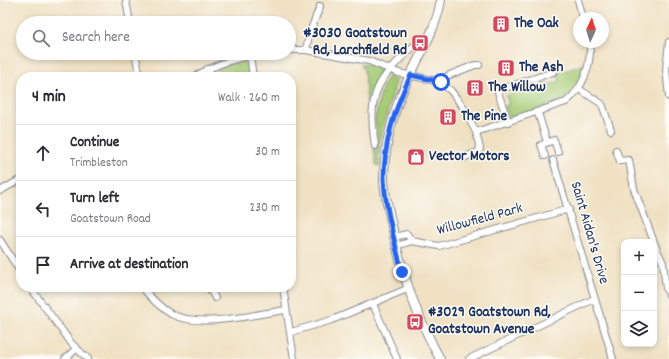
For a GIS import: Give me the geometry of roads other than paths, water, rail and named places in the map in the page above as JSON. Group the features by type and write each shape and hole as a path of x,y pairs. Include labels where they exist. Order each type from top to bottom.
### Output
{"main road":[{"path":"440,359 426,334 407,289 394,237 385,185 385,159 394,115 411,75 426,46 436,21 441,0"}],"street":[{"path":"126,0 129,16"},
{"path":"578,0 582,12"},
{"path":"306,50 309,35 320,6"},
{"path":"669,42 666,69 669,97"},
{"path":"375,146 372,119 373,104 381,81 389,69 415,45"},
{"path":"476,132 538,113 566,102 579,89 585,78 591,54 590,48"},
{"path":"296,50 306,50 369,61 399,73 441,82 451,91 463,107 476,132 480,149 478,152 463,158"},
{"path":"137,60 139,72"},
{"path":"202,72 229,60"},
{"path":"251,60 252,72"},
{"path":"441,82 447,76 475,65 479,65"},
{"path":"508,122 498,92 499,90 553,72"},
{"path":"579,89 602,104 611,130"},
{"path":"538,113 547,142"},
{"path":"545,156 541,145 547,142 554,140 558,152"},
{"path":"616,150 620,161 629,160 634,190 652,239"},
{"name":"Saint Aidan's Drive","path":"553,160 613,359"},
{"path":"0,191 16,182"},
{"name":"Willowfield Park","path":"396,246 412,241 439,246 569,209"},
{"path":"394,237 407,234 412,241"},
{"path":"0,240 16,265"},
{"path":"657,250 663,263 666,289 669,295"},
{"path":"291,332 332,320 407,289"},
{"path":"33,292 54,322 76,349 88,359"},
{"path":"146,292 164,310 196,320 232,318 286,310"},
{"path":"212,292 215,298"},
{"path":"284,292 294,359"},
{"path":"469,359 594,299"},
{"path":"373,304 396,359"},
{"path":"65,359 76,349"}],"place":[{"name":"The Oak","path":"501,24"},
{"name":"#3030 Goatstown Rd, Larchfield Rd","path":"420,43"},
{"name":"The Ash","path":"506,68"},
{"name":"The Willow","path":"475,88"},
{"name":"The Pine","path":"448,117"},
{"name":"Vector Motors","path":"416,157"},
{"name":"#3029 Goatstown Rd, Goatstown Avenue","path":"415,322"}]}
